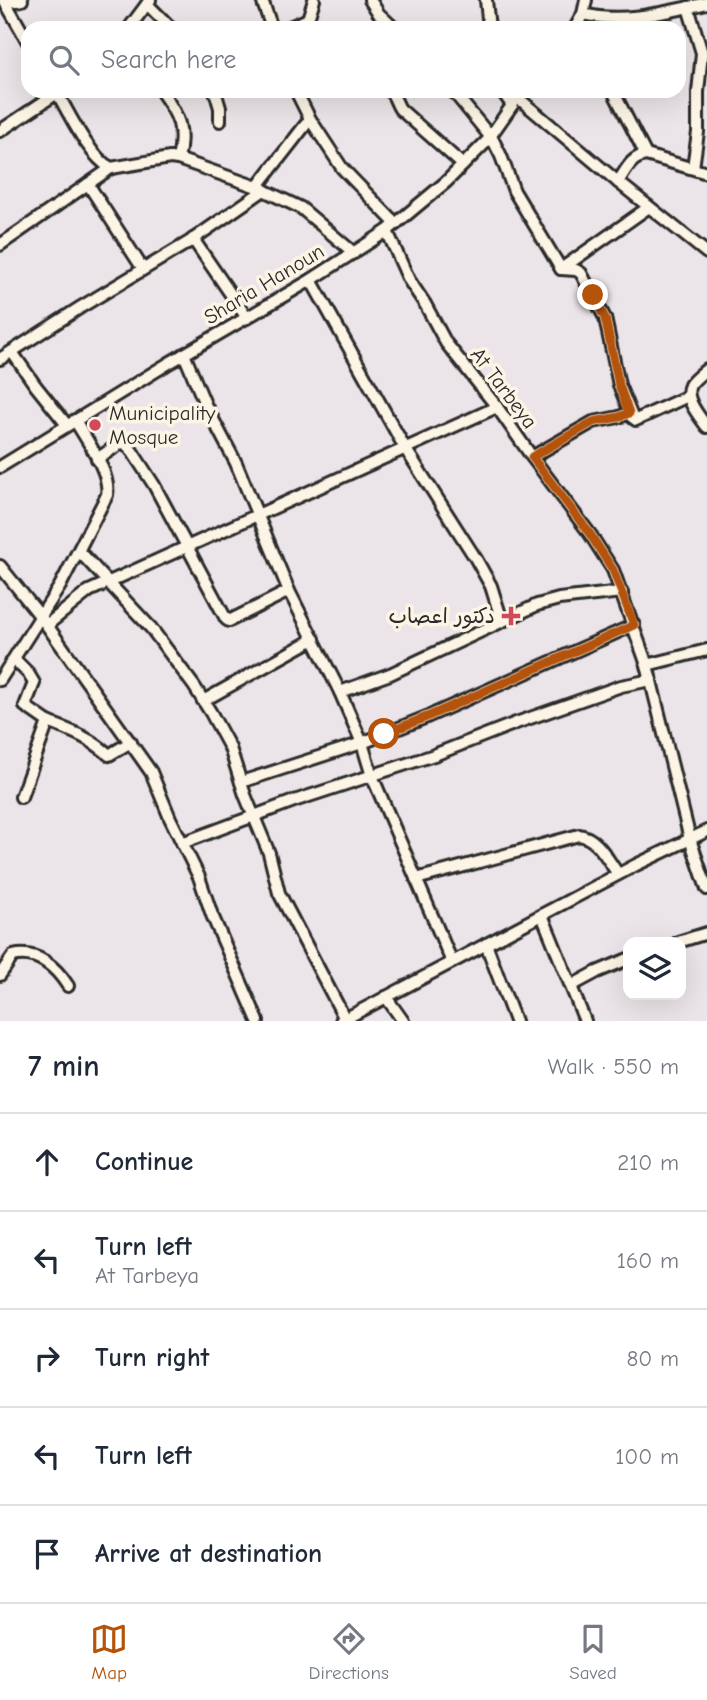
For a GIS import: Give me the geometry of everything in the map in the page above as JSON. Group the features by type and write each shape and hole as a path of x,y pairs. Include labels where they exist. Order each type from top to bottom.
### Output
{"street":[{"path":"6,0 22,0"},
{"path":"6,0 21,29"},
{"path":"262,0 270,21"},
{"path":"310,21 314,0"},
{"path":"370,0 386,21"},
{"path":"579,21 586,0"},
{"path":"660,0 661,13"},
{"path":"486,1 488,21"},
{"path":"134,21 148,2 165,21"},
{"path":"583,14 622,19 707,2"},
{"path":"688,7 702,53 698,132 693,168"},
{"path":"583,14 585,21"},
{"path":"0,131 49,98"},
{"path":"62,98 96,157 111,168"},
{"path":"166,98 179,122 181,137 178,159"},
{"path":"217,98 220,121"},
{"path":"300,98 342,168 391,228"},
{"path":"394,98 400,109 463,165"},
{"path":"459,98 498,148 514,191 561,269"},
{"path":"517,98 707,253"},
{"name":"Sharia Hanoun","path":"0,467 311,280 391,228 463,165 490,136 517,98"},
{"path":"616,98 644,154 707,173"},
{"path":"0,359 193,239 260,189 310,119"},
{"path":"618,182 629,164 644,154"},
{"path":"0,245 111,168 170,158 260,189 300,208 354,253"},
{"path":"88,184 143,270"},
{"path":"561,269 649,207"},
{"name":"At Tarbeya","path":"391,228 409,281 446,343 497,407 590,534 613,570 647,665 690,839 707,889"},
{"path":"193,239 247,318"},
{"path":"561,269 581,273 605,318 619,385 629,413 636,420 688,396"},
{"path":"311,280 405,448 476,559 491,586 502,621"},
{"path":"0,680 44,621 107,495 106,478 97,459 71,423 35,385 12,352"},
{"path":"184,354 205,404 236,463 289,590 340,692 362,743 372,776 452,962"},
{"path":"707,369 690,384 688,390 688,396 707,428"},
{"path":"44,621 83,594 108,582 497,407"},
{"path":"532,457 593,422 629,413"},
{"path":"97,459 119,444 125,443 128,446 154,485 226,619 229,621 289,590"},
{"path":"79,551 151,628 203,701 230,748 269,853 279,893 343,1020 618,874 707,831"},
{"path":"0,566 44,621 150,772 199,877 212,915 258,1021"},
{"path":"340,692 390,674 548,602 622,592"},
{"path":"241,782 362,743 634,625"},
{"path":"203,701 314,639"},
{"path":"647,665 707,650"},
{"path":"14,659 34,683 25,706 48,722 83,735 109,755 131,742"},
{"path":"182,843 434,755 516,723 621,687 651,680"},
{"path":"20,797 48,722"},
{"path":"416,879 579,835 593,840 618,874"},
{"path":"542,915 585,1021"},
{"path":"686,940 707,933"},
{"path":"486,944 515,1021"},
{"path":"0,975 12,957 30,955 51,966 68,986"},
{"path":"571,986 623,961"},
{"path":"386,997 402,1021"}],"place":[{"name":"Municipality Mosque","path":"95,425"},
{"name":"دكتور اعصاب","path":"511,616"}],"route":[{"path":"384,734 634,625 613,570 590,534 532,457 593,422 629,413 619,385 605,318 593,295"}]}
